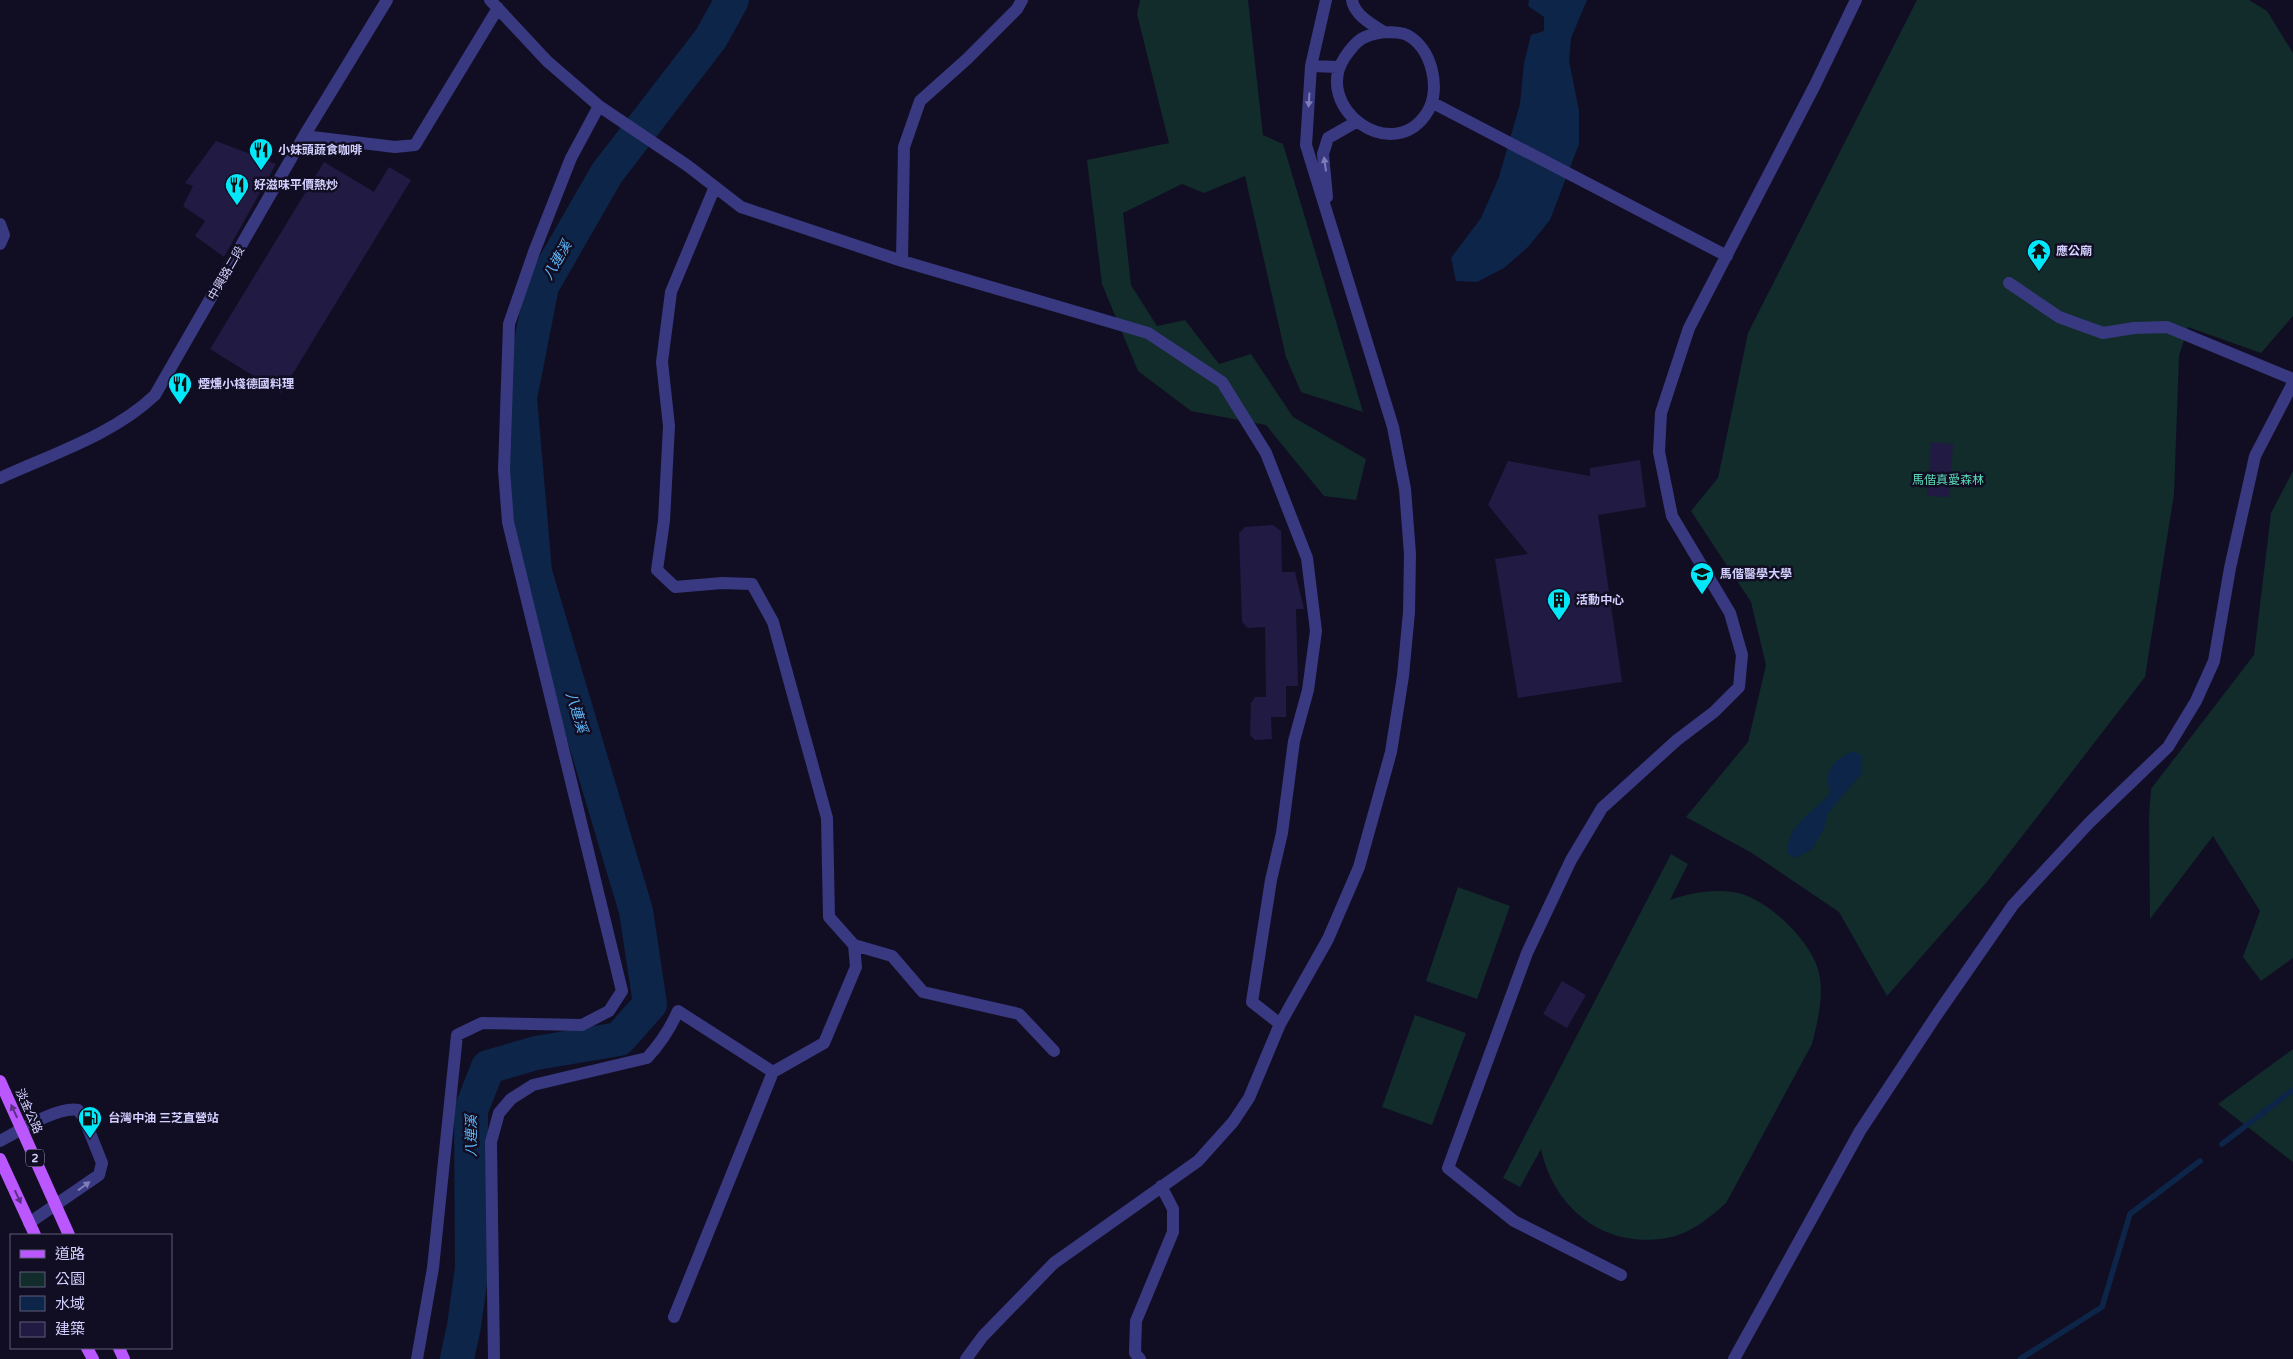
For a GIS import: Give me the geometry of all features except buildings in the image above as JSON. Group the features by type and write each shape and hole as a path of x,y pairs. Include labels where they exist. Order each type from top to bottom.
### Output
{"main road":[{"name":"淡金公路","path":"0,1081 69,1234"},
{"path":"0,1159 34,1234"}],"street":[{"name":"中興路二段","path":"0,478 95,435 142,407 155,395 304,136 387,0"},
{"path":"902,261 904,147 920,101 967,59 1017,9 1022,0"},
{"path":"966,1359 983,1336 1054,1262 1198,1161 1233,1122 1249,1098 1280,1024 1328,939 1359,867 1391,752 1403,676 1408,612 1410,554 1405,489 1393,427 1306,145 1312,66 1326,0"},
{"path":"1352,0 1353,5 1368,22 1384,32"},
{"path":"1621,1275 1514,1221 1448,1168 1527,953 1571,860 1602,808 1677,740 1714,712 1739,687 1742,655 1730,613 1672,516 1659,452 1661,413 1690,328 1815,85 1856,0"},
{"path":"304,136 395,147 415,145 494,4 547,61 599,106 688,166 714,189 741,207 902,261 1148,333 1222,382 1266,453 1307,558 1316,631 1308,690 1294,741 1282,833 1270,880 1252,1002 1280,1024"},
{"path":"1384,32 1406,34 1421,47 1430,67 1435,85 1433,103 1423,119 1408,130 1390,134 1372,132 1356,122 1345,107 1337,90 1338,67 1352,46 1366,35 1384,32"},
{"path":"1312,66 1338,67"},
{"path":"1433,103 1727,256"},
{"path":"417,1359 433,1268 457,1036 482,1023 582,1025 609,1011 622,991 508,522 504,470 509,324 534,252 571,158 599,106"},
{"path":"1327,212 1327,179 1323,154 1328,138 1356,122"},
{"path":"714,189 671,292 662,362 669,426 664,521 657,570 675,587 722,583 752,584 773,622 827,818 829,917 854,945 892,956 923,992 1019,1014 1054,1051"},
{"path":"0,224 4,235 0,244"},
{"path":"1734,1359 1860,1131 1938,1013 2013,905 2089,823 2168,747 2196,701 2214,662 2230,568 2255,456 2293,381 2167,327 2134,328 2103,333 2059,317 2009,283"},
{"path":"674,1317 773,1072 824,1043 856,967 854,945"},
{"path":"494,1359 491,1142 499,1113 511,1099 533,1085 647,1058 660,1044 672,1026 678,1011 773,1072"},
{"path":"0,1140 72,1109 78,1110 84,1118 102,1163 99,1175 29,1223"},
{"path":"1140,1359 1135,1353 1136,1321 1173,1232 1172,1209 1161,1186"}],"green space":[{"path":"1140,0 1248,0 1263,135 1283,144 1363,412 1301,392 1286,357 1245,176 1204,193 1182,184 1123,213 1131,285 1157,326 1185,320 1219,364 1251,354 1293,417 1366,459 1356,500 1324,496 1266,425 1191,411 1138,371 1102,284 1087,160 1169,143 1137,14"},
{"name":"馬偕真愛森林","path":"1917,0 2249,0 2267,11 2293,53 2293,316 2261,353 2188,327 2179,356 2174,494 2145,677 1986,883 1887,996 1839,912 1752,853 1686,817 1748,742 1766,665 1751,602 1691,511 1718,478 1748,333"},
{"path":"2293,471 2293,958 2261,981 2243,957 2260,911 2213,836 2150,919 2149,818 2151,789 2254,655 2271,513"},
{"path":"1671,854 1688,864 1670,900 1708,891 1733,892 1745,895 1772,910 1796,933 1813,957 1820,978 1821,997 1812,1044 1726,1203 1706,1220 1684,1233 1667,1238 1644,1240 1623,1237 1603,1230 1586,1220 1570,1206 1557,1190 1541,1149 1520,1187 1503,1178"},
{"path":"1458,887 1510,906 1477,999 1426,981"},
{"path":"1415,1015 1466,1033 1432,1125 1382,1107"},
{"path":"2293,1049 2293,1162 2218,1104"}],"water":[{"path":"1529,0 1587,0 1571,38 1569,61 1579,111 1579,144 1550,220 1528,247 1504,268 1477,282 1456,281 1451,258 1481,218 1499,177 1520,104 1524,63 1531,35 1544,31 1544,17 1528,6"},
{"path":"1853,751 1861,755 1862,773 1828,813 1825,827 1812,849 1796,858 1788,854 1788,844 1796,827 1830,793 1828,778 1831,767 1840,758"}],"waterway":[{"name":"八連溪","path":"457,1359 464,1326 472,1268 471,1110 488,1067 536,1053 619,1039 650,1004 636,911 535,572 520,398 542,286 607,173 711,38 732,0"},
{"path":"2222,1144 2293,1090"},
{"path":"2020,1359 2102,1307 2130,1214 2200,1161"}],"place":[{"name":"小妹頭蔬食咖啡","path":"261,171"},
{"name":"好滋味平價熱炒","path":"237,206"},
{"name":"應公廟","path":"2039,272"},
{"name":"煙燻小棧德國料理","path":"180,405"},
{"name":"馬偕醫學大學","path":"1702,595"},
{"name":"活動中心","path":"1559,621"},
{"name":"台灣中油 三芝直營站","path":"90,1139"}]}
